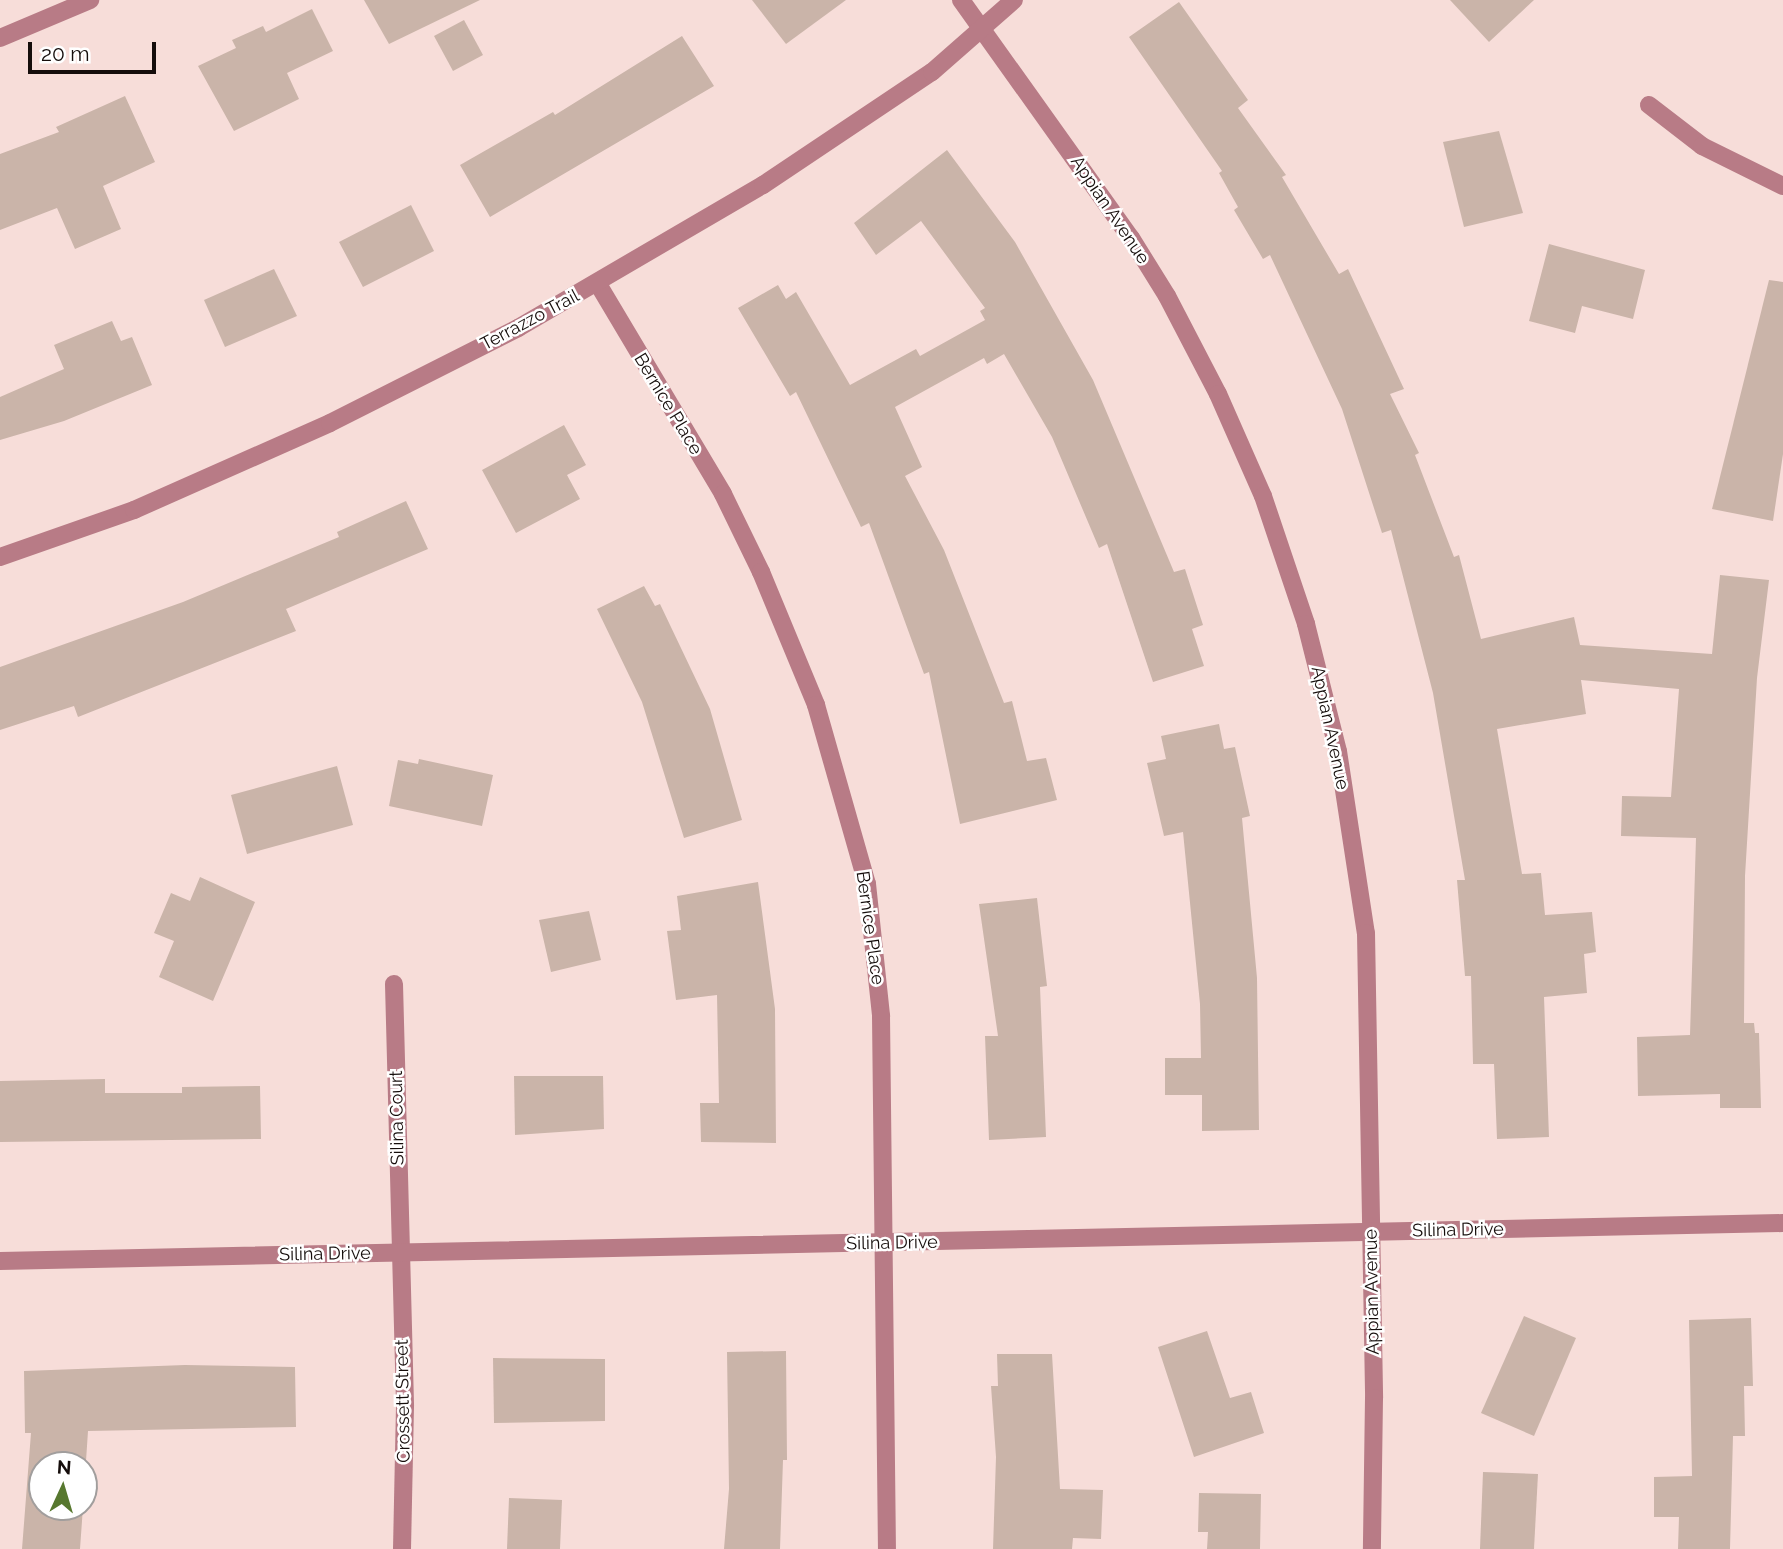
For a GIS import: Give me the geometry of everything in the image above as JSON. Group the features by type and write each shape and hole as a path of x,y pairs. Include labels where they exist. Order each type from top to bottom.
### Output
{"street":[{"path":"0,38 90,0"},
{"name":"Appian Avenue","path":"961,0 1167,296 1218,394 1263,496 1306,624 1338,751 1366,933 1372,1549"},
{"name":"Terrazzo Trail","path":"0,557 134,509 330,423 598,284 775,178 932,72 1014,0"},
{"path":"1649,105 1702,146 1783,186"},
{"name":"Bernice Place","path":"598,284 723,494 816,705 867,884 881,1016 887,1549"},
{"name":"Silina Court","path":"394,984 400,1252"},
{"name":"Silina Drive","path":"0,1261 1783,1223"},
{"name":"Crossett Street","path":"400,1252 405,1406 402,1549"}],"building":[{"path":"364,0 480,0 389,44"},
{"path":"752,0 846,0 786,44"},
{"path":"1450,0 1534,0 1489,42"},
{"path":"1179,2 1248,100 1238,108 1286,175 1282,177 1339,274 1348,269 1404,389 1390,394 1419,453 1415,455 1454,557 1459,555 1481,639 1574,617 1580,645 1712,654 1720,575 1769,580 1757,678 1745,876 1744,1023 1754,1023 1755,1033 1759,1033 1761,1108 1720,1108 1720,1094 1638,1096 1637,1037 1690,1035 1696,838 1621,836 1622,796 1671,797 1679,689 1581,680 1586,714 1497,729 1522,874 1541,873 1545,915 1592,912 1596,952 1584,954 1587,993 1544,997 1549,1137 1497,1139 1494,1064 1473,1064 1471,976 1465,976 1457,880 1465,880 1433,693 1391,530 1382,533 1342,409 1270,255 1263,259 1234,210 1238,207 1219,173 1222,171 1129,37"},
{"path":"312,9 333,51 287,73 299,99 234,131 198,66 236,48 232,40 263,26 266,32"},
{"path":"464,20 483,55 453,71 434,36"},
{"path":"682,36 714,86 490,217 460,165 553,112 555,115"},
{"path":"125,96 155,162 103,186 121,229 75,249 57,208 0,230 0,154 59,132 56,127"},
{"path":"1499,131 1523,213 1464,227 1443,142"},
{"path":"947,150 1015,242 1093,380 1174,572 1185,569 1203,625 1192,629 1204,666 1153,682 1107,544 1099,548 1052,437 1004,354 987,364 984,358 895,407 922,467 905,476 944,550 1004,703 1012,701 1027,761 1046,758 1057,800 960,824 929,672 924,674 869,523 861,527 796,392 790,396 738,308 778,285 786,299 796,292 850,385 916,349 920,356 985,320 980,311 985,308 921,221 876,255 854,223"},
{"path":"411,205 434,251 363,287 339,242"},
{"path":"1549,244 1645,270 1633,319 1582,306 1575,333 1529,321"},
{"path":"274,269 297,316 225,347 204,300"},
{"path":"1769,280 1783,282 1783,454 1773,521 1712,509"},
{"path":"112,321 121,341 132,337 152,385 64,421 0,440 0,397 64,369 54,345"},
{"path":"564,425 586,465 567,475 580,499 516,533 482,470"},
{"path":"406,501 428,549 286,609 296,631 78,717 74,706 0,730 0,667 183,602 339,537 337,532"},
{"path":"644,586 655,606 660,604 710,709 742,820 684,838 642,702 597,609"},
{"path":"1219,724 1224,749 1235,747 1250,816 1242,818 1257,978 1259,1130 1202,1131 1202,1095 1165,1095 1165,1058 1201,1058 1200,1004 1183,832 1164,836 1147,763 1166,759 1161,736"},
{"path":"419,759 493,775 482,826 389,806 398,760 418,764"},
{"path":"337,766 353,825 247,854 231,795"},
{"path":"200,877 255,902 213,1001 159,977 174,941 154,933 171,893 190,901"},
{"path":"758,882 775,1009 776,1143 701,1142 700,1103 719,1103 717,995 676,1000 667,931 681,930 677,896"},
{"path":"1037,898 1047,986 1040,987 1046,1137 989,1140 985,1036 998,1036 979,904"},
{"path":"589,911 601,960 551,972 539,920"},
{"path":"514,1076 603,1076 604,1129 515,1135"},
{"path":"105,1079 105,1093 182,1093 182,1087 260,1086 261,1139 0,1142 0,1081"},
{"path":"1524,1316 1576,1338 1534,1436 1481,1413"},
{"path":"1751,1318 1753,1386 1744,1386 1745,1436 1733,1436 1730,1549 1678,1549 1679,1517 1654,1517 1654,1477 1692,1476 1689,1320"},
{"path":"1207,1331 1230,1398 1251,1392 1264,1433 1194,1457 1158,1347"},
{"path":"786,1351 787,1460 783,1460 780,1549 724,1549 729,1489 727,1352"},
{"path":"997,1354 1052,1354 1060,1489 1103,1490 1101,1539 1073,1538 1072,1549 993,1549 996,1457 991,1386 998,1386"},
{"path":"493,1358 605,1359 605,1421 494,1423"},
{"path":"185,1365 295,1367 296,1427 88,1431 87,1451 30,1451 31,1433 25,1433 24,1371"},
{"path":"28,1472 28,1521 82,1521 80,1549 22,1549"},
{"path":"1483,1472 1538,1474 1534,1549 1480,1549"},
{"path":"1199,1493 1261,1494 1260,1549 1207,1549 1208,1532 1198,1532"},
{"path":"509,1498 562,1500 560,1549 507,1549"}]}
